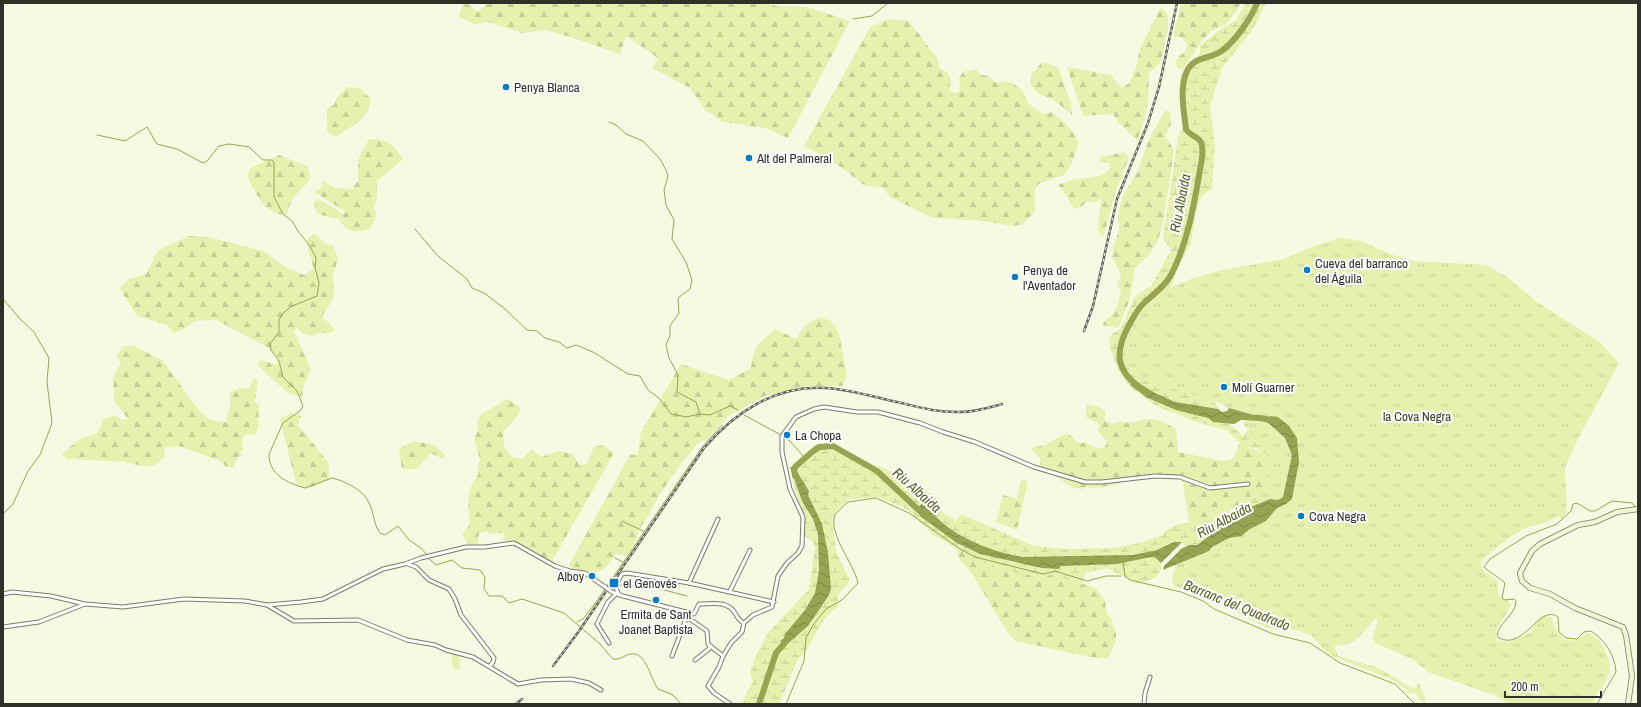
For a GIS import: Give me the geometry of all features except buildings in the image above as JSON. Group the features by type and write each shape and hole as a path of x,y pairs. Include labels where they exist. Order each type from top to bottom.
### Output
{"main road":[{"path":"1628,704 1632,676 1626,635 1623,627 1575,608 1552,594 1530,588 1523,583 1520,575 1522,566 1532,551 1540,544 1578,525 1595,522 1620,511 1638,509"}],"street":[{"path":"730,704 714,693 708,686 720,667 722,656 731,643 743,631 744,623 753,615 770,608 774,602 778,576 787,563 800,550 804,523 801,510 792,496 788,482 781,438 796,417 814,409 834,408 857,412 878,412 902,417 975,442 1034,467 1085,482 1102,482 1155,476 1180,477 1210,488 1248,484"},
{"path":"689,583 718,519"},
{"path":"3,594 12,592 51,596 85,604 123,607 193,598 245,601 267,605 323,599 383,569 408,564 421,558 466,547 485,547 514,542 555,566 570,571 585,573 617,595 694,614 699,604 722,603 732,609 744,623"},
{"path":"730,591 750,550"},
{"path":"408,564 416,568 429,580 444,586 451,592 461,615 494,658 490,666"},
{"path":"617,595 615,586 624,573 689,583 774,602"},
{"path":"609,643 597,624 608,602 617,595"},
{"path":"3,627 39,622 85,604"},
{"path":"267,605 294,621 362,621 407,640 435,645 450,652 473,657 518,684 541,680 571,679 589,683 601,690"},
{"path":"672,656 688,613"},
{"path":"687,617 707,631 707,642 722,656"},
{"path":"695,660 710,646"},
{"path":"1144,704 1145,693 1150,677"}],"green space":[{"path":"463,3 467,3 478,12 487,3 767,3 777,6 807,7 850,21 788,138 765,128 723,122 705,110 690,88 652,68 658,58 626,36 620,54 545,30 522,33 487,22 474,24 459,17"},
{"path":"1181,3 1241,3 1228,23 1211,31 1202,41 1182,70 1177,68 1176,61 1180,55 1185,52 1187,44 1181,37 1173,37"},
{"path":"1246,3 1266,3 1253,29 1222,68 1213,95 1210,108 1215,144 1212,189 1202,196 1196,211 1191,243 1176,271 1164,311 1215,403 1230,425 1243,436 1248,430 1243,423 1251,421 1269,457 1256,448 1247,447 1240,443 1228,431 1191,420 1156,406 1130,387 1120,374 1110,349 1109,340 1112,334 1121,328 1135,296 1151,286 1171,250 1163,238 1178,138 1183,125 1179,84 1180,78 1187,65 1200,53 1200,46 1215,33 1236,20"},
{"path":"1161,7 1168,15 1168,31 1160,64 1149,72 1146,115 1137,140 1117,121 1113,114 1083,116 1067,67 1111,75 1122,88 1127,85 1133,76 1140,50 1147,33"},
{"path":"888,19 909,21 937,58 940,68 948,73 951,80 949,90 955,93 959,92 959,78 963,72 976,69 981,75 988,76 996,83 1006,81 1014,84 1022,90 1029,104 1043,114 1052,112 1064,122 1074,134 1079,143 1071,165 1064,175 1040,183 1035,188 1035,211 1023,224 1014,226 975,220 933,218 890,197 883,188 864,185 838,165 804,146 870,27"},
{"path":"1042,62 1058,67 1071,103 1072,115 1054,100 1039,94 1030,84 1031,75"},
{"path":"348,87 360,88 370,98 370,105 368,111 359,121 336,137 327,132 327,108 334,105 338,96"},
{"path":"1165,111 1170,111 1171,124 1165,136 1174,150 1163,223 1158,240 1149,255 1135,268 1129,302 1118,328 1103,325 1103,322 1114,313 1121,291 1117,286 1121,275 1112,257 1114,244 1119,231 1118,216 1122,198 1138,171 1148,141"},
{"path":"369,139 381,140 389,143 403,159 377,181 377,200 374,206 376,216 369,229 351,231 345,227 339,219 317,214 314,203 317,198 344,214 346,212 314,192 320,189 323,181 335,188 352,189 358,181 358,159"},
{"path":"1124,152 1129,158 1116,190 1104,235 1101,236 1098,223 1101,198 1097,202 1088,201 1082,206 1074,209 1058,185 1074,179 1094,177 1106,172 1110,169 1109,163 1100,162 1101,157"},
{"path":"279,155 307,166 311,177 293,198 287,215 279,214 267,207 254,190 247,176 251,168"},
{"path":"315,233 324,243 334,247 338,259 333,275 334,298 322,316 335,330 330,333 319,333 313,336 304,334 297,328 294,331 311,369 304,385 302,396 291,394 285,390 258,366 260,360 278,365 277,358 269,348 216,320 195,321 182,330 174,333 167,325 137,316 119,288 129,279 146,274 158,250 189,236 209,237 263,251 287,268 304,275 313,269 307,242 308,238"},
{"name":"la Cova Negra","path":"1340,238 1361,241 1390,254 1413,261 1486,265 1507,277 1537,302 1601,343 1619,363 1578,439 1565,468 1567,511 1561,520 1558,516 1550,521 1528,527 1518,532 1489,554 1480,564 1484,571 1497,580 1499,596 1509,601 1511,605 1496,631 1496,640 1508,642 1530,633 1540,616 1544,615 1551,617 1557,631 1567,640 1572,641 1589,633 1599,641 1607,653 1610,667 1607,679 1595,697 1593,704 1509,704 1494,695 1428,672 1412,659 1375,643 1372,638 1378,622 1376,618 1356,640 1349,644 1334,646 1338,656 1379,668 1414,689 1419,683 1425,697 1425,704 1418,698 1416,693 1410,694 1406,689 1389,678 1329,655 1311,635 1296,630 1267,628 1221,604 1174,586 1172,579 1176,563 1256,506 1267,483 1270,460 1244,418 1220,403 1146,381 1130,374 1122,341 1125,323 1132,309 1166,290 1193,278 1222,270 1284,259 1314,246"},
{"path":"820,317 831,321 839,333 847,376 842,386 807,386 765,396 730,415 705,441 702,440 698,443 668,482 642,525 627,556 616,554 606,567 598,572 587,572 571,568 569,565 630,455 638,454 641,432 681,364 729,380 751,368 755,350 775,329 796,339 806,326"},
{"path":"124,346 134,346 163,361 201,413 216,421 226,422 230,407 230,393 240,388 249,389 254,378 258,380 255,402 259,405 258,429 255,434 244,435 242,441 243,450 240,452 242,455 237,458 233,468 225,466 220,461 179,446 164,448 165,456 155,465 142,466 124,462 74,459 67,460 62,454 79,440 84,437 94,435 99,431 103,419 115,415 121,420 128,419 114,400 113,376 121,363 116,356"},
{"path":"507,399 521,407 517,416 503,432 504,446 512,457 522,459 532,449 541,457 558,451 573,454 579,465 587,464 594,447 603,445 614,453 551,563 519,543 514,541 505,542 504,533 490,534 487,531 479,533 478,544 468,544 462,534 470,524 468,512 470,491 474,480 478,475 478,465 480,460 474,439 478,431 477,421 482,414"},
{"path":"1086,404 1099,407 1106,412 1104,420 1114,424 1120,421 1132,422 1149,419 1160,421 1176,429 1178,452 1223,461 1233,459 1240,443 1263,453 1277,464 1267,493 1251,498 1218,518 1189,523 1182,477 1179,475 1154,475 1123,478 1120,484 1094,488 1073,488 1043,468 1040,464 1040,458 1031,449 1047,444 1068,433 1078,443 1086,443 1099,449 1106,446 1106,440 1098,431 1099,424 1086,417"},
{"path":"291,413 301,416 298,425 329,463 329,479 312,487 300,486 296,483 280,419"},
{"path":"415,441 434,445 445,455 443,459 431,453 416,469 402,469 399,452 401,447"},
{"path":"833,448 895,473 911,485 918,485 939,500 938,510 956,521 961,514 1034,546 1067,549 1113,548 1140,543 1163,535 1166,530 1176,525 1218,518 1251,498 1253,494 1267,493 1266,500 1200,543 1187,547 1182,542 1161,563 1161,571 1153,579 1138,584 1107,568 1085,573 1082,584 1053,575 1036,576 998,568 975,559 933,535 908,510 879,497 850,499 835,512 832,517 836,551 850,581 838,596 838,606 825,618 804,654 798,659 779,704 741,704 753,681 750,673 754,660 767,634 809,589 815,547 813,542 805,536 805,522 793,481 800,463 818,449"},
{"path":"1021,480 1028,481 1017,530 996,522 1003,495 1017,499"},
{"path":"957,549 975,559 998,568 1036,576 1053,575 1096,588 1105,601 1107,614 1112,620 1116,634 1116,641 1108,658 1095,658 1016,641 1010,636 971,573 961,562"},
{"path":"451,653 459,655 460,669 453,669"}],"water":[{"path":"1134,380 1155,393 1175,402 1218,409 1222,412 1227,411 1229,408 1250,414 1251,419 1241,420 1234,424 1213,422 1208,418 1176,410 1148,398 1130,385"},
{"path":"1270,416 1278,417 1289,426 1297,438 1299,462 1292,499 1286,504 1277,508 1266,521 1250,529 1241,536 1229,538 1212,547 1209,551 1163,570 1164,566 1181,549 1189,545 1197,545 1244,510 1270,499 1278,500 1283,497 1292,455 1285,438 1266,421"},
{"path":"790,467 794,467 809,491 808,495 822,524 828,553 831,589 829,595 808,626 785,646 780,641 784,638 785,634 805,610 815,593 819,571 818,534 813,519 802,501"},
{"path":"922,504 925,505 945,525 972,541 982,546 1022,557 1133,555 1157,550 1174,542 1182,542 1161,563 1155,557 1151,557 1117,564 1061,566 1059,569 1042,568 980,554 957,543 920,516 919,506"}],"waterway":[{"path":"853,19 872,16 888,3"},
{"name":"Riu Albaida","path":"1138,386 1130,379 1121,365 1120,350 1122,342 1137,311 1166,282 1177,262 1189,226 1202,161 1203,153 1200,140 1190,134 1186,129 1183,85 1187,71 1194,62 1218,53 1228,46 1243,28 1257,3"},
{"path":"609,122 616,125 626,134 643,141 660,159 668,176 664,190 666,205 674,220 672,239 686,262 692,280 690,289 678,298 679,313 670,326 670,336 666,345 669,358 678,375 677,392 696,402 700,414"},
{"path":"97,135 125,141 147,127 157,144 177,149 203,163 207,161 219,146 229,144 249,147 263,160 272,160 274,162 274,197 283,214 292,221 310,246 316,258 315,267 319,283 317,296 292,306 282,314 279,320 279,332 270,344 271,350 279,361 283,377 297,391 303,406 300,411 283,423 269,454 272,467 276,473 286,481 305,488 332,478 352,486 362,493 368,501 380,533 385,535 398,526 409,540 421,548 427,555"},
{"path":"415,229 438,256 467,279 472,288 484,293 504,308 527,330 537,331 545,338 559,342 567,348 576,345 593,352 628,374 640,376 648,390 659,398 671,414 686,417 700,414 710,415 730,406 738,410"},
{"path":"3,299 20,319 34,332 49,358 47,382 52,423 40,455 28,471 13,504 3,514"},
{"path":"744,415 781,435"},
{"name":"Riu Albaida","path":"1243,417 1275,421"},
{"path":"577,622 583,619 594,605 703,446 722,425"},
{"path":"784,437 790,441 805,458"},
{"name":"Riu Albaida","path":"795,476 794,469 796,466 812,452 819,447 833,446 877,471 925,516"},
{"path":"786,704 804,661 806,638 813,625 826,609 842,600 858,583 856,575 842,549 835,531 835,514 848,502 876,498 909,513 960,549 975,557 1043,574 1055,571 1087,581 1106,576 1121,576"},
{"path":"1597,704 1616,672 1614,660 1605,643 1591,631 1584,632 1577,639 1566,638 1559,632 1558,617 1551,614 1545,616 1516,638 1508,640 1499,638 1497,635 1498,630 1511,614 1516,601 1514,599 1505,600 1502,598 1505,583 1484,567 1490,559 1526,536 1557,524 1571,511 1573,504 1577,503 1590,511 1595,511 1612,501 1632,503 1636,508"},
{"path":"622,521 643,531"},
{"path":"428,558 436,565 452,560 462,568 480,570 485,577 484,589 489,596 502,596 509,603 522,599 564,613 600,644 613,659 636,654 641,657 648,667 658,689 673,695 681,704"},
{"path":"615,558 623,562"},
{"name":"Barranc del Quadrado","path":"1123,563 1125,576 1130,580 1181,592 1203,601 1214,609 1273,634 1310,643 1340,663 1395,684 1415,704"},
{"path":"617,585 649,586 687,596"},
{"name":"Riu Albaida","path":"759,704 776,653 788,639"}],"railway":[{"path":"1084,331 1093,306 1117,199 1148,123 1159,87 1177,3"},
{"path":"553,666 579,631 704,448 729,423 758,403 773,396 790,391 807,388 825,388 852,392 944,412 981,410 1002,404"},
{"path":"516,704 522,699"}],"place":[{"name":"Penya Blanca","path":"506,87"},
{"name":"Alt del Palmeral","path":"749,158"},
{"name":"Cueva del barranco del Águila","path":"1307,270"},
{"name":"Penya de l'Aventador","path":"1015,277"},
{"name":"Molí Guarner","path":"1224,387"},
{"name":"La Chopa","path":"787,435"},
{"name":"Cova Negra","path":"1301,516"},
{"name":"Alboy","path":"592,576"},
{"name":"el Genovés","path":"614,583"},
{"name":"Ermita de Sant Joanet Baptista","path":"656,600"}]}
